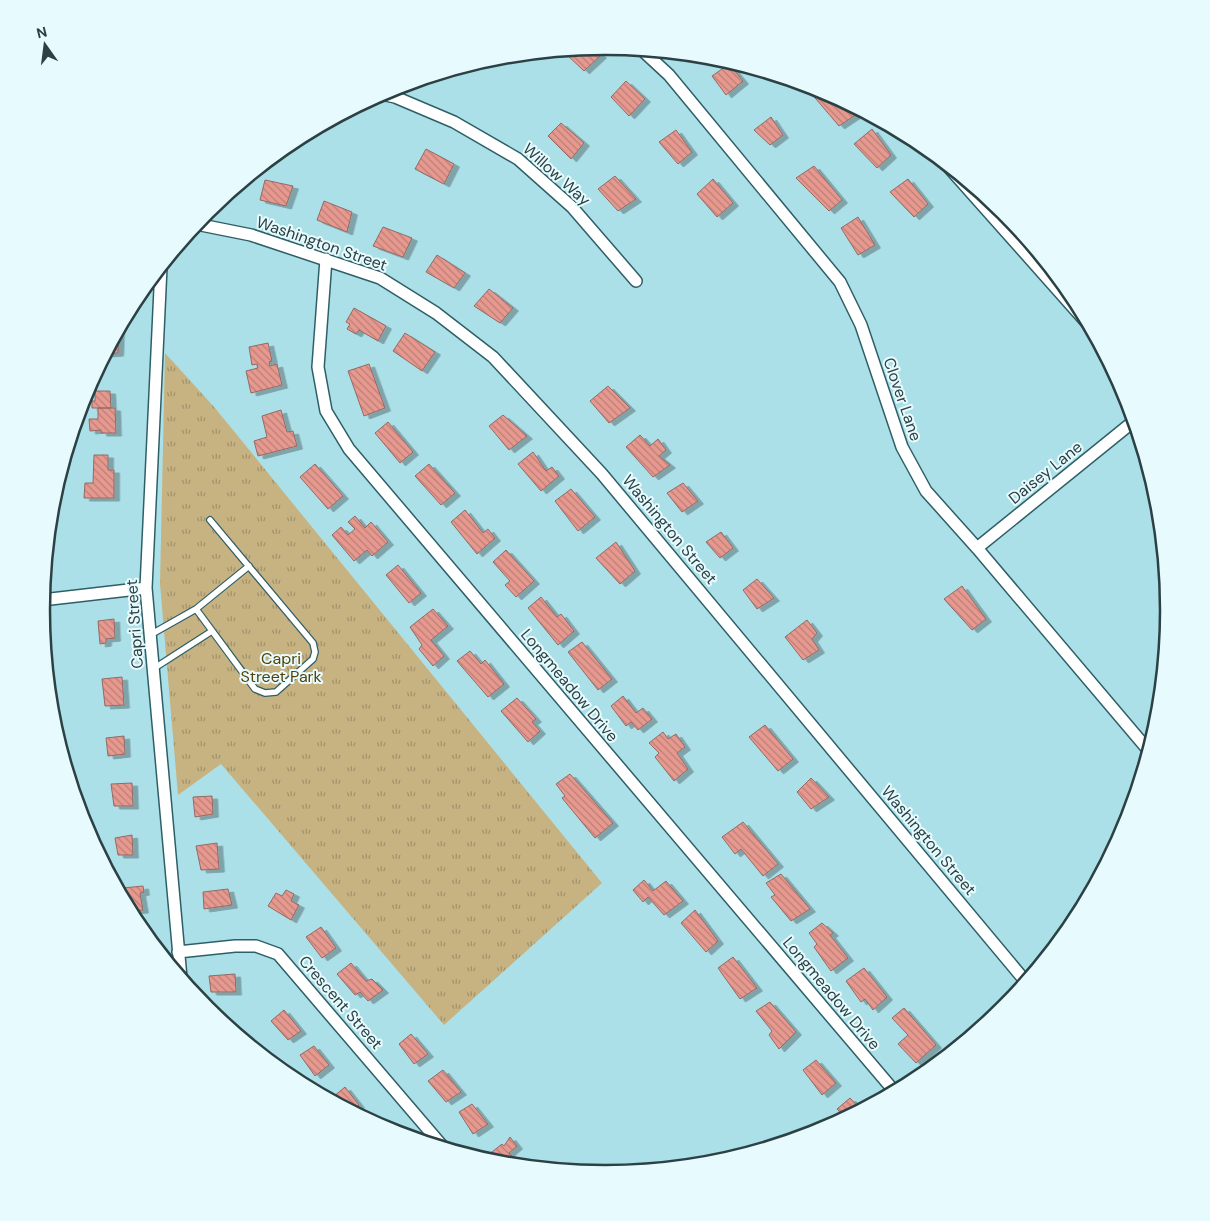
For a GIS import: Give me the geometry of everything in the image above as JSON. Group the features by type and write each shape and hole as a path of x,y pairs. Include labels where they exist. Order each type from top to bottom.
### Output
{"street":[{"name":"Clover Lane","path":"650,58 669,75 840,282 861,325 902,447 926,491 977,548 1143,744"},
{"name":"Willow Way","path":"395,97 454,122 518,159 572,207 636,281"},
{"path":"971,193 1056,288"},
{"name":"Washington Street","path":"206,226 252,235 326,258 380,278 436,313 493,357 602,474 1021,977"},
{"name":"Longmeadow Drive","path":"326,258 318,367 326,411 349,449 890,1086"},
{"name":"Capri Street","path":"160,279 146,588 180,966"},
{"name":"Daisey Lane","path":"977,548 1128,425"},
{"path":"50,599 146,588"},
{"name":"Crescent Street","path":"178,952 235,946 256,946 278,954 436,1139"}],"lane":[{"path":"196,608 255,689 265,693 276,692 313,659 315,652 313,643 210,520"},
{"path":"150,635 196,608 249,566"},
{"path":"153,669 212,631"}],"green space":[{"name":"Capri Street Park","path":"165,353 215,408 602,883 444,1025 221,764 178,795 160,584"}],"building":[{"path":"601,55 584,71 569,57"},
{"path":"723,68 735,71 743,81 726,95 712,76"},
{"path":"626,81 645,99 629,116 611,97"},
{"path":"814,97 855,116 839,126"},
{"path":"771,117 783,135 770,145 754,130"},
{"path":"561,123 584,143 571,159 548,136"},
{"path":"872,129 891,155 877,168 854,144"},
{"path":"676,130 692,152 678,164 659,142"},
{"path":"426,149 454,164 444,184 415,169"},
{"path":"814,166 842,200 829,211 796,178"},
{"path":"615,176 636,199 618,211 598,189"},
{"path":"713,179 733,203 717,217 697,194"},
{"path":"908,179 928,204 914,217 890,192"},
{"path":"265,180 293,186 286,206 260,200"},
{"path":"324,201 352,212 347,232 317,220"},
{"path":"858,217 875,245 858,255 841,228"},
{"path":"383,227 412,238 403,257 373,246"},
{"path":"437,255 465,273 454,288 426,272"},
{"path":"489,289 513,308 500,323 474,306"},
{"path":"354,308 386,326 378,341 359,330 356,334 347,329 350,324 346,322"},
{"path":"405,333 435,352 422,371 393,351"},
{"path":"268,343 272,361 269,362 270,366 277,364 282,385 251,393 246,371 258,368 257,364 252,365 249,347"},
{"path":"118,344 118,353 113,353"},
{"path":"369,364 385,408 364,416 348,371"},
{"path":"608,386 630,408 609,423 590,401"},
{"path":"95,391 110,391 111,408 92,408 92,401 95,401"},
{"path":"98,408 115,408 116,433 101,433 101,430 90,431 89,419 98,419"},
{"path":"281,410 287,432 293,431 297,446 258,456 254,441 267,437 262,416"},
{"path":"503,415 527,436 509,450 489,426"},
{"path":"388,422 413,452 400,463 375,433"},
{"path":"640,435 650,446 658,439 666,450 659,456 670,465 653,477 626,447"},
{"path":"533,452 546,471 552,467 559,476 541,491 518,464"},
{"path":"94,455 108,455 108,470 114,470 114,498 84,498 85,483 93,483"},
{"path":"315,464 343,496 328,509 300,477"},
{"path":"429,464 455,493 441,505 415,476"},
{"path":"683,483 698,501 682,512 667,493"},
{"path":"571,489 595,517 578,531 555,501"},
{"path":"465,510 483,533 488,529 495,538 477,554 451,522"},
{"path":"355,516 365,528 371,522 388,542 372,556 367,550 354,561 332,535 341,527 348,535 355,529 348,522"},
{"path":"721,532 733,548 720,558 706,542"},
{"path":"616,542 635,571 620,584 596,558"},
{"path":"506,550 534,581 516,597 505,585 510,581 493,562"},
{"path":"398,565 421,593 409,603 386,575"},
{"path":"757,579 774,598 757,609 743,590"},
{"path":"962,586 986,619 972,630 944,599"},
{"path":"541,597 557,617 561,614 574,631 558,645 528,608"},
{"path":"433,609 448,626 431,640 444,656 433,666 419,649 422,645 410,627"},
{"path":"114,619 115,638 106,639 106,643 100,644 98,621"},
{"path":"807,620 817,633 812,639 819,650 803,660 785,637"},
{"path":"582,642 612,679 598,690 568,652"},
{"path":"470,651 481,664 485,660 504,684 488,697 457,661"},
{"path":"122,677 124,705 105,706 102,679"},
{"path":"623,696 636,713 643,708 652,719 638,730 631,722 626,726 611,706"},
{"path":"517,698 536,719 532,722 540,731 528,742 501,711"},
{"path":"765,725 793,759 778,771 749,737"},
{"path":"663,732 668,739 676,734 685,747 677,753 688,769 674,781 655,757 659,753 649,743"},
{"path":"124,736 125,754 108,756 106,738"},
{"path":"570,774 613,823 595,838 562,798 565,796 556,784"},
{"path":"811,778 829,797 811,809 797,792"},
{"path":"132,783 133,806 114,806 111,784"},
{"path":"212,796 213,814 195,817 193,797"},
{"path":"743,822 778,864 763,876 741,849 735,854 722,837"},
{"path":"132,835 133,855 118,855 115,838"},
{"path":"217,843 219,869 201,870 196,846"},
{"path":"781,874 810,909 791,921 771,897 775,895 766,883"},
{"path":"644,880 653,891 666,881 683,901 664,915 648,897 643,902 633,890"},
{"path":"143,886 144,892 140,893 143,910 138,910 124,888"},
{"path":"228,889 232,905 204,909 203,892"},
{"path":"286,890 294,894 291,901 299,905 291,920 268,906 276,893 282,896"},
{"path":"695,910 718,941 706,952 681,923"},
{"path":"822,923 833,933 830,935 848,958 831,971 814,947 817,944 809,933"},
{"path":"321,927 336,948 322,958 306,937"},
{"path":"733,957 757,988 740,999 718,968"},
{"path":"351,963 366,981 372,979 383,990 368,1001 360,992 355,995 337,974"},
{"path":"864,968 887,997 873,1010 865,999 861,1002 846,981"},
{"path":"235,974 236,992 211,992 209,976"},
{"path":"770,1002 796,1032 779,1049 769,1035 772,1031 756,1011"},
{"path":"904,1008 936,1045 916,1063 898,1044 908,1035 892,1018"},
{"path":"284,1010 301,1031 288,1040 271,1021"},
{"path":"411,1034 428,1054 414,1064 399,1044"},
{"path":"314,1046 329,1065 315,1076 300,1055"},
{"path":"816,1060 836,1083 822,1095 803,1070"},
{"path":"443,1070 461,1092 446,1102 428,1081"},
{"path":"345,1087 359,1105 357,1106 335,1095"},
{"path":"850,1098 856,1105 840,1112 837,1109"},
{"path":"472,1104 488,1124 473,1134 459,1112"},
{"path":"510,1137 517,1146 509,1153 513,1158 490,1153 502,1144 504,1146"}]}
